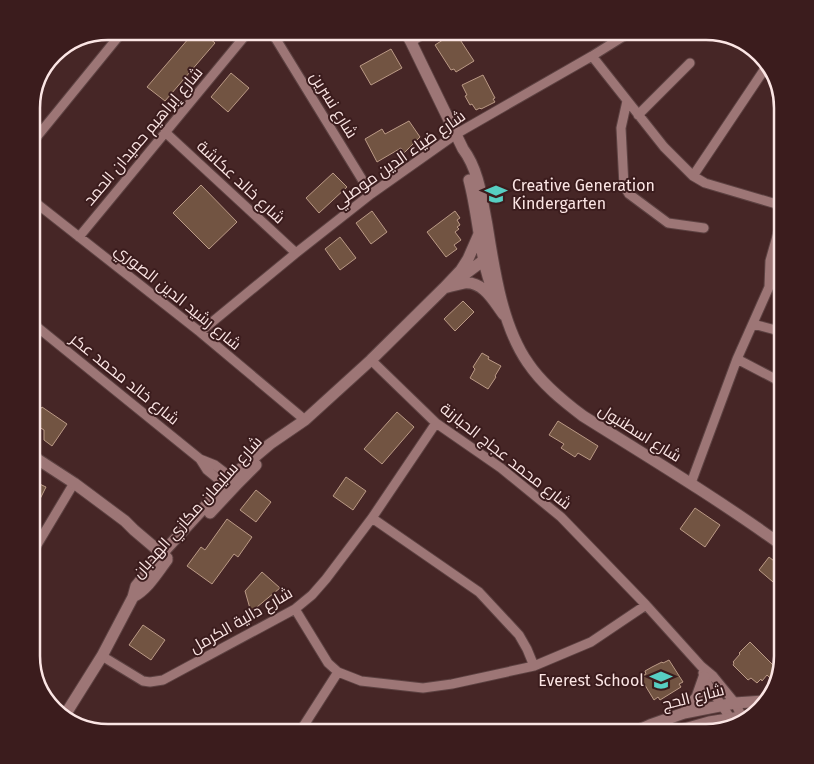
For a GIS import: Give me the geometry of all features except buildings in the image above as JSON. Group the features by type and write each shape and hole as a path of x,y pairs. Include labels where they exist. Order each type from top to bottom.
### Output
{"street":[{"path":"40,133 116,40"},
{"name":"شارع إبراهيم حميدان الحمد","path":"79,237 242,40"},
{"name":"شارع نسرين","path":"277,40 371,194"},
{"name":"شارع ضياء الدين موصلي","path":"200,332 371,194 456,134 618,40"},
{"name":"شارع اسطنبول","path":"411,42 463,149 472,163 483,203 497,282 508,320"},
{"path":"592,56 664,147 693,176 704,183 774,203"},
{"path":"638,116 690,63"},
{"path":"693,176 763,72"},
{"path":"627,101 621,128 624,186 629,194 668,224 704,228"},
{"name":"شارع خالد عكاشة","path":"165,132 296,253"},
{"name":"شارع اسطنبول","path":"463,149 475,204 484,260 493,290 528,364 553,391 583,416 691,483 774,540"},
{"name":"شارع رشيد الدين الصوري","path":"40,206 200,332 305,420"},
{"name":"شارع سليمان مكازي الهدبان","path":"68,710 102,656 133,597 146,587 168,553 231,484 274,447 282,436 305,420 371,360 444,288 468,258 479,234"},
{"path":"484,260 490,244"},
{"path":"769,287 770,261 774,247"},
{"name":"شارع سليمان مكازي الهدبان","path":"444,288 484,260"},
{"path":"691,483 737,359 769,287 774,281"},
{"path":"444,288 466,283 477,285 484,289 508,320"},
{"path":"753,324 774,330"},
{"name":"شارع خالد محمد عكر","path":"40,329 200,459 216,465 231,484"},
{"path":"737,359 774,378"},
{"name":"شارع محمد عجاج الحبارنة","path":"371,360 436,423 500,468 561,517 646,604 703,672 708,685 722,705 738,716"},
{"name":"شارع دالية الكرمل","path":"102,656 142,681 163,680 295,609 312,595 326,579 372,518 436,423"},
{"path":"40,461 74,483 168,553"},
{"path":"40,540 74,483"},
{"path":"372,518 479,592 519,635 534,666"},
{"path":"295,609 328,663 338,672 361,681 423,688 452,684 534,666 591,642 646,604"},
{"path":"305,724 338,672"},
{"path":"684,713 697,697 703,672"},
{"name":"شارع محمد عجاج الحبارنة","path":"703,672 713,676 735,703 739,715"},
{"name":"شارع الحج","path":"653,724 684,713 722,705 756,702"},
{"name":"شارع الحج","path":"704,724 733,718"}],"place":[{"name":"Creative Generation Kindergarten","path":"496,194"},
{"name":"Everest School","path":"661,680"}]}
